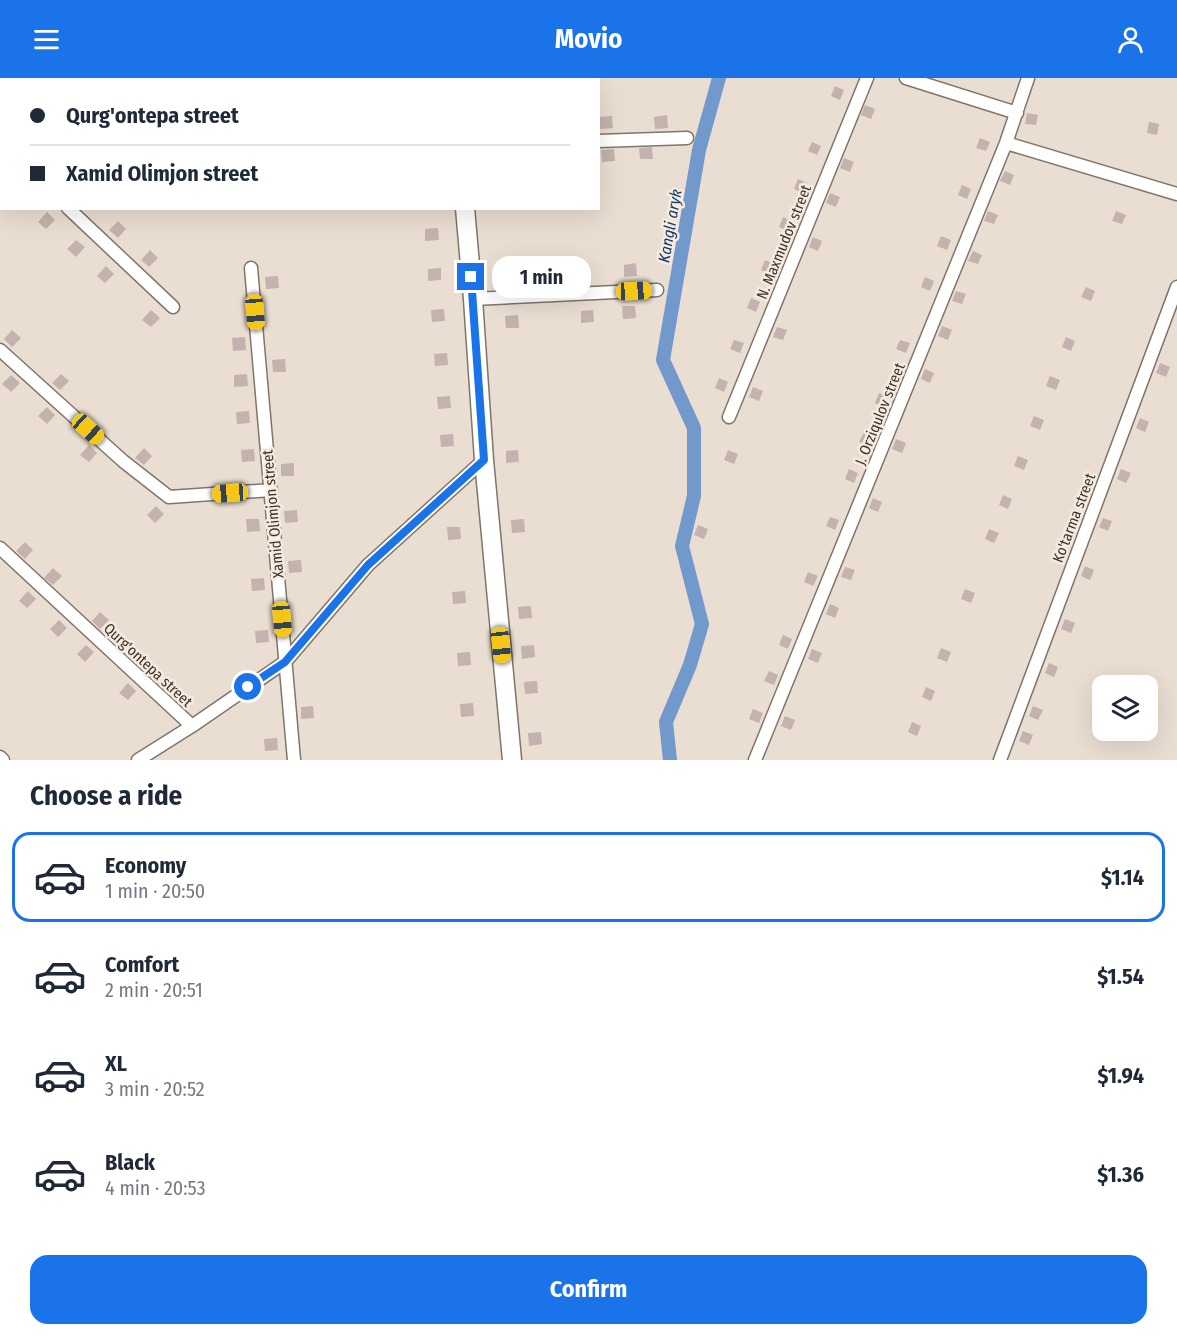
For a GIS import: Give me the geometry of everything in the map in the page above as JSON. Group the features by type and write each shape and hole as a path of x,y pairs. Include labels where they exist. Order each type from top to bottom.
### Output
{"main road":[{"path":"465,210 484,460 512,760"}],"street":[{"name":"N. Maxmudov street","path":"729,417 867,78"},
{"path":"906,78 1017,113"},
{"name":"J. Orziqulov street","path":"755,760 1006,143 1028,78"},
{"path":"600,141 687,138"},
{"path":"1006,143 1177,194"},
{"path":"70,210 173,307"},
{"name":"Xamid Olimjon street","path":"251,267 294,760"},
{"name":"Ko'tarma street","path":"1000,760 1177,287"},
{"path":"473,299 657,290"},
{"path":"0,350 123,460 169,497 271,490"},
{"name":"Qurg'ontepa street","path":"0,548 192,726 285,662 368,565 484,460"},
{"path":"138,760 192,726"}],"building":[{"path":"835,86 844,90 840,100 831,96"},
{"path":"865,105 875,109 871,119 861,115"},
{"path":"1027,113 1038,115 1036,125 1025,124"},
{"path":"667,115 668,128 655,129 654,117"},
{"path":"612,116 613,128 600,129 600,117"},
{"path":"1149,122 1159,124 1157,135 1147,133"},
{"path":"980,138 990,142 986,151 976,148"},
{"path":"812,142 821,146 817,155 808,151"},
{"path":"652,147 653,159 640,159 639,148"},
{"path":"614,149 615,161 602,162 601,150"},
{"path":"844,158 854,162 850,172 840,168"},
{"path":"1005,171 1014,175 1010,185 1000,181"},
{"path":"798,179 807,183 803,193 794,189"},
{"path":"962,185 971,189 967,199 958,195"},
{"path":"830,193 840,197 836,207 826,203"},
{"path":"988,211 998,215 994,224 984,221"},
{"path":"1116,211 1126,215 1122,224 1112,221"},
{"path":"47,212 55,220 46,229 38,222"},
{"path":"783,217 792,221 788,231 779,227"},
{"path":"118,221 126,229 118,238 109,230"},
{"path":"438,228 439,240 425,241 425,229"},
{"path":"941,236 951,240 947,250 937,246"},
{"path":"813,237 822,241 818,251 809,247"},
{"path":"76,240 85,247 76,257 67,249"},
{"path":"150,250 158,258 149,267 141,260"},
{"path":"973,251 982,255 978,264 968,261"},
{"path":"765,260 775,264 771,274 761,270"},
{"path":"636,263 637,276 624,277 624,265"},
{"path":"106,266 114,274 105,283 97,276"},
{"path":"590,267 591,279 578,280 577,268"},
{"path":"441,268 441,280 428,281 428,269"},
{"path":"521,272 522,285 509,286 508,274"},
{"path":"278,276 279,288 266,289 265,277"},
{"path":"925,277 934,281 930,291 921,287"},
{"path":"1086,287 1095,291 1091,301 1081,297"},
{"path":"956,291 966,294 962,304 952,301"},
{"path":"751,298 760,302 756,312 747,308"},
{"path":"622,306 635,306 636,318 623,319"},
{"path":"444,309 445,321 432,322 431,310"},
{"path":"151,310 160,318 151,327 142,320"},
{"path":"593,310 594,322 581,323 581,311"},
{"path":"518,315 519,328 506,328 505,316"},
{"path":"942,326 952,330 948,340 938,336"},
{"path":"777,327 787,330 783,340 773,337"},
{"path":"12,330 21,338 12,347 4,339"},
{"path":"245,337 246,350 233,351 232,338"},
{"path":"1066,337 1075,341 1071,351 1062,347"},
{"path":"734,340 744,343 740,353 730,349"},
{"path":"900,340 910,343 906,353 896,349"},
{"path":"447,353 448,365 435,366 434,354"},
{"path":"285,359 286,372 273,372 272,360"},
{"path":"1160,363 1170,367 1166,377 1156,373"},
{"path":"925,369 934,373 930,383 921,379"},
{"path":"61,374 69,381 60,390 52,383"},
{"path":"247,374 248,386 234,387 234,375"},
{"path":"11,375 20,383 11,392 2,384"},
{"path":"1050,376 1060,380 1056,390 1046,386"},
{"path":"719,378 728,382 724,392 715,388"},
{"path":"753,387 763,391 759,401 749,397"},
{"path":"879,393 888,397 884,407 875,403"},
{"path":"450,396 451,408 438,409 437,397"},
{"path":"47,407 55,415 47,424 38,416"},
{"path":"249,411 250,423 237,424 236,412"},
{"path":"1034,416 1044,420 1040,430 1030,426"},
{"path":"1140,418 1149,422 1145,432 1136,428"},
{"path":"864,432 873,436 869,445 859,442"},
{"path":"453,434 454,446 441,447 440,435"},
{"path":"896,439 906,443 902,453 892,449"},
{"path":"89,445 97,453 89,462 80,455"},
{"path":"144,448 152,456 144,465 135,458"},
{"path":"254,449 255,461 242,462 241,450"},
{"path":"518,450 519,462 506,463 506,451"},
{"path":"728,450 738,454 734,464 724,460"},
{"path":"1018,456 1028,460 1024,470 1014,466"},
{"path":"294,463 294,476 281,476 281,464"},
{"path":"849,469 858,473 854,483 845,479"},
{"path":"1121,469 1131,473 1126,483 1117,479"},
{"path":"1003,495 1012,499 1008,509 999,505"},
{"path":"873,498 882,502 878,512 869,508"},
{"path":"156,506 164,514 155,523 147,515"},
{"path":"297,510 298,522 285,523 284,511"},
{"path":"830,517 839,520 835,530 826,526"},
{"path":"1103,518 1112,521 1108,531 1099,527"},
{"path":"246,519 259,519 260,531 247,532"},
{"path":"524,519 525,532 512,533 511,520"},
{"path":"698,525 708,529 704,539 694,535"},
{"path":"447,527 460,527 461,539 448,540"},
{"path":"989,529 999,533 994,543 985,539"},
{"path":"25,542 33,550 25,559 16,551"},
{"path":"301,560 302,572 289,573 288,561"},
{"path":"1085,566 1094,570 1090,580 1081,576"},
{"path":"845,567 855,570 851,580 841,577"},
{"path":"53,568 62,576 53,585 44,578"},
{"path":"808,572 818,576 813,586 804,582"},
{"path":"264,578 265,590 252,591 251,579"},
{"path":"965,589 975,593 971,603 961,599"},
{"path":"28,591 36,599 27,608 19,601"},
{"path":"465,591 466,603 453,604 452,592"},
{"path":"830,604 839,608 835,618 826,614"},
{"path":"531,606 532,618 519,619 518,607"},
{"path":"100,612 109,620 100,629 92,621"},
{"path":"1065,619 1075,623 1071,633 1061,629"},
{"path":"59,620 67,628 58,637 50,629"},
{"path":"268,630 269,642 256,643 255,631"},
{"path":"783,635 792,639 788,649 779,645"},
{"path":"86,645 94,652 85,662 77,654"},
{"path":"534,645 535,657 522,659 521,646"},
{"path":"941,648 951,652 947,662 937,658"},
{"path":"812,649 822,653 818,663 808,659"},
{"path":"470,652 471,665 458,666 457,653"},
{"path":"1049,663 1058,667 1054,677 1045,673"},
{"path":"769,671 778,675 774,685 764,681"},
{"path":"537,681 538,693 525,694 524,682"},
{"path":"128,683 136,691 128,700 119,693"},
{"path":"926,687 935,691 931,701 922,697"},
{"path":"473,703 474,716 461,717 460,704"},
{"path":"313,706 314,718 301,719 301,707"},
{"path":"1033,706 1043,710 1038,720 1029,716"},
{"path":"753,709 763,713 759,723 749,719"},
{"path":"785,716 795,720 791,730 781,726"},
{"path":"912,722 921,726 917,736 908,732"},
{"path":"1023,731 1033,735 1029,745 1019,741"},
{"path":"541,732 542,744 529,746 528,733"},
{"path":"277,738 278,750 265,751 264,739"}],"waterway":[{"name":"Kangli aryk","path":"670,760 666,722 690,665 702,624 682,546 694,496 694,428 663,360 699,150 719,78"}],"route":[{"path":"248,687 285,662 368,565 484,460 471,277"}]}
